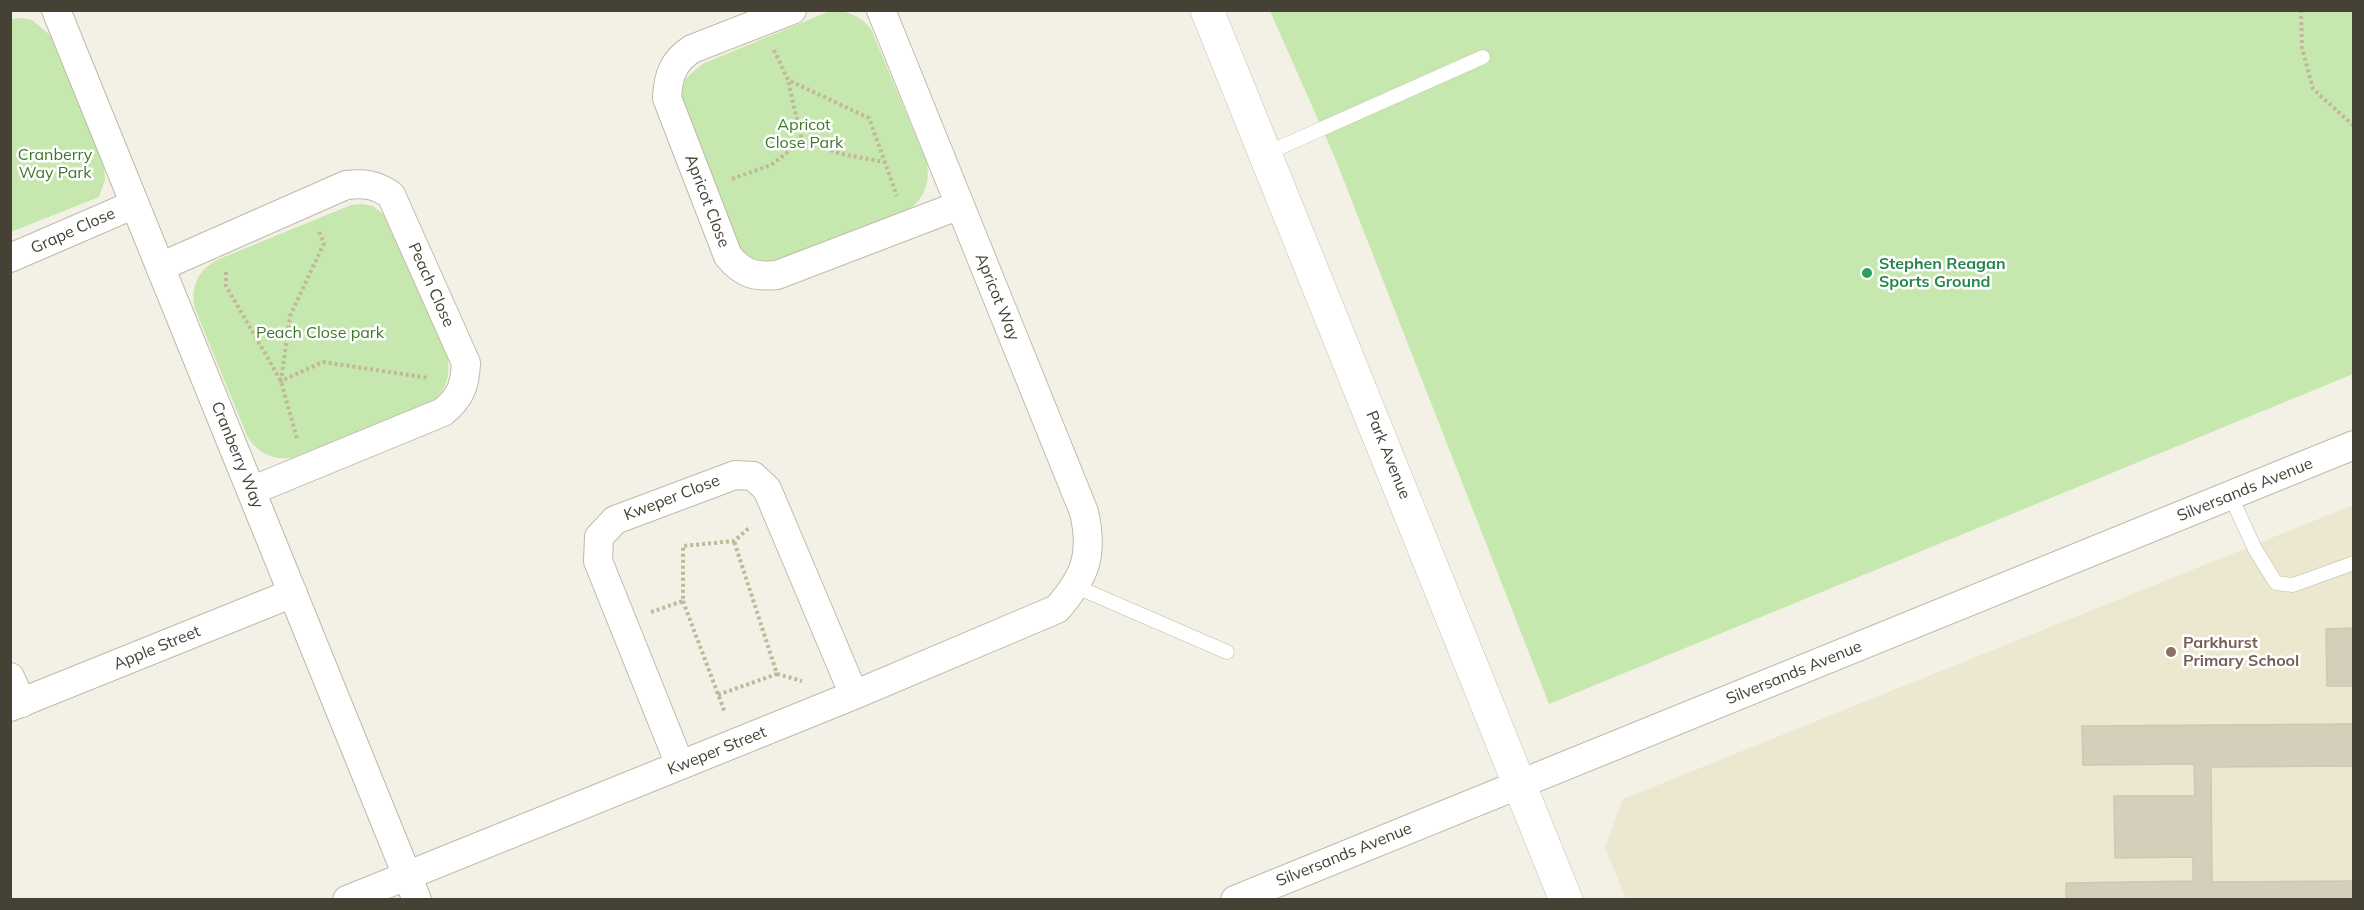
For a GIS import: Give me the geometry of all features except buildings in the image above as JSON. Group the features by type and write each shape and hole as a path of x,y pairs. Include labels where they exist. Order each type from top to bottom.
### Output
{"street":[{"name":"Cranberry Way","path":"56,10 412,887"},
{"name":"Apricot Close","path":"792,10 692,49 679,57 668,80 667,98 728,256 740,270 757,277 777,274 960,205"},
{"name":"Park Avenue","path":"1207,10 1521,783 1566,900"},
{"name":"Apricot Way","path":"885,11 960,205 1084,512 1088,531 1086,561 1077,587"},
{"name":"Peach Close","path":"160,267 346,184 364,183 378,186 391,195 466,363 466,383"},
{"name":"Grape Close","path":"10,258 135,204"},
{"path":"251,491 443,412 457,400 466,383"},
{"name":"Silversands Avenue","path":"1235,900 2231,497 2354,445"},
{"name":"Kweper Close","path":"680,765 598,561 599,537 615,520 735,475 753,476 767,489"},
{"path":"767,489 854,695"},
{"name":"Kweper Street","path":"347,900 412,887 680,765 854,695 1057,609 1077,587"},
{"name":"Apple Street","path":"10,677 16,705 293,593"}],"lane":[{"path":"1265,154 1483,57"},
{"path":"2231,497 2255,549 2276,583 2293,585 2354,563"},
{"path":"1077,587 1227,652"}],"path":[{"path":"2301,10 2302,48 2313,88 2354,126"},
{"path":"761,22 788,80 802,141"},
{"path":"788,80 869,118 908,225"},
{"path":"702,190 771,165 802,141"},
{"path":"802,141 842,154 885,162"},
{"path":"281,381 290,316 324,243 308,202"},
{"path":"227,237 226,286 281,381 305,469"},
{"path":"281,381 323,362 466,383"},
{"path":"737,742 683,601 683,546 734,541 755,523 767,489"},
{"path":"718,695 777,674 734,541"},
{"path":"622,622 683,601"}],"shaded area":[{"name":"Parkhurst Primary School","path":"2353,505 2353,899 1626,899 1605,847 1623,799"}],"green space":[{"name":"Apricot Close Park","path":"830,11 853,14 871,29 927,163 928,178 921,197 905,212 766,264 746,256 739,248 680,93 684,80 702,64"},
{"name":"Stephen Reagan Sports Ground","path":"1270,11 2353,11 2353,374 1549,704 1335,158"},
{"name":"Cranberry Way Park","path":"11,19 32,20 50,35 104,163 105,180 99,197 11,232"},
{"name":"Peach Close park","path":"351,205 373,206 390,220 448,359 446,383 441,393 432,402 292,458 272,457 262,452 248,438 195,309 194,293 197,280 206,268 219,259"}],"place":[{"name":"Stephen Reagan Sports Ground","path":"1867,273"},
{"name":"Parkhurst Primary School","path":"2171,652"}]}
